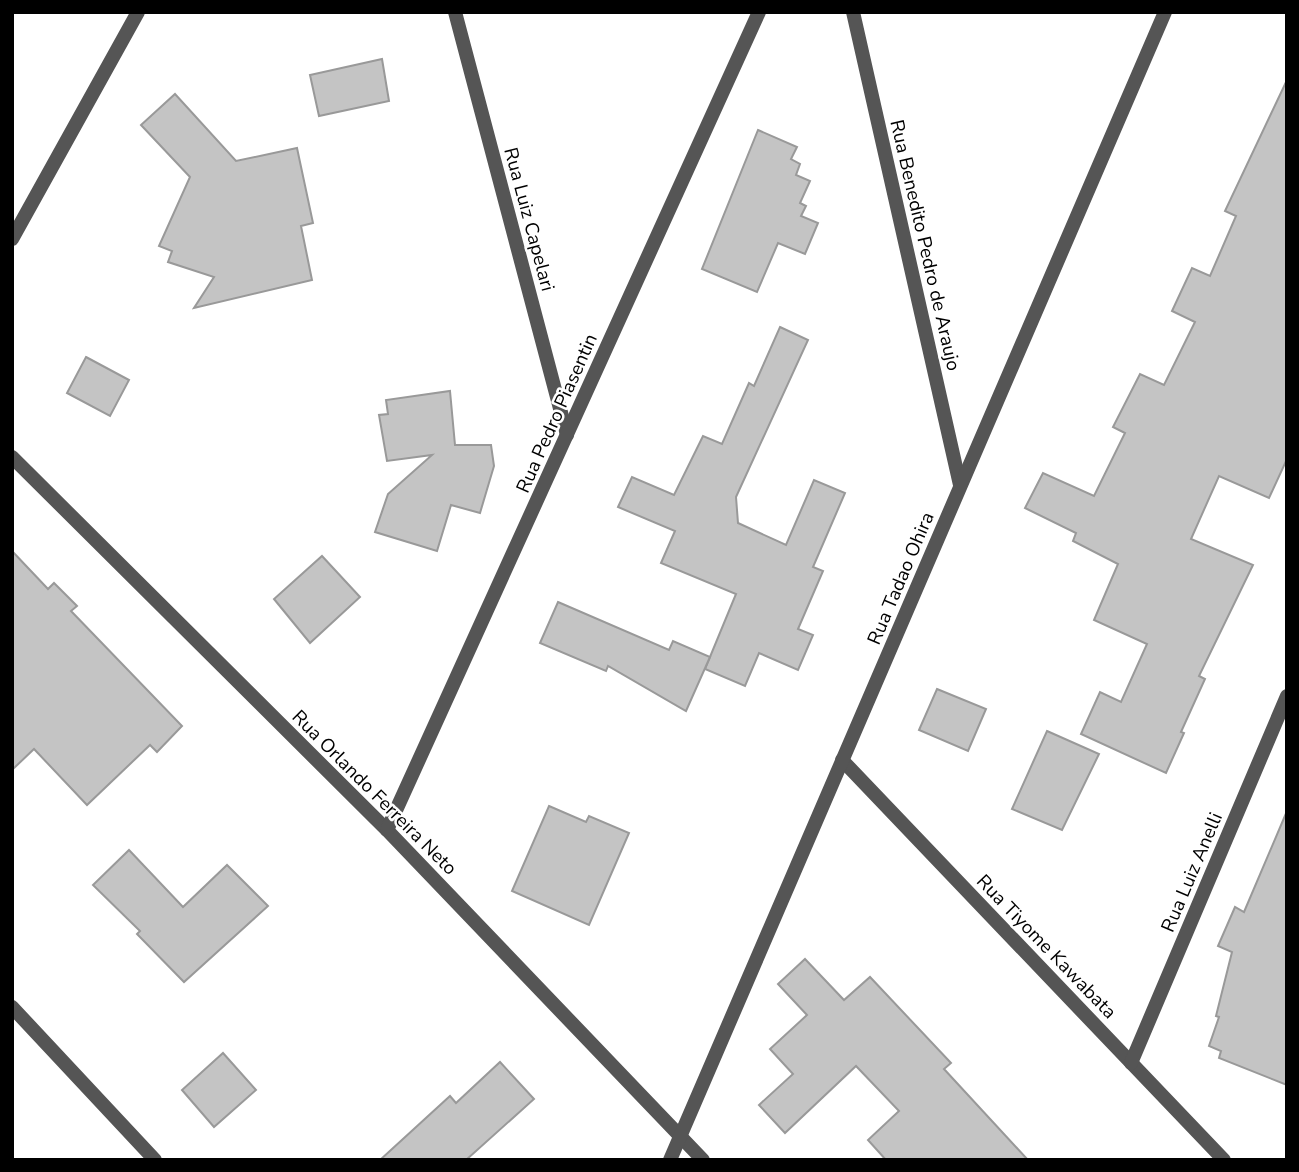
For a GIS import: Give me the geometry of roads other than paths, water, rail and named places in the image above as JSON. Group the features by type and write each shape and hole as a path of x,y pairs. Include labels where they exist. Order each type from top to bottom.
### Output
{"street":[{"path":"12,239 138,12"},
{"name":"Rua Luiz Capelari","path":"455,12 567,435"},
{"name":"Rua Pedro Piasentin","path":"387,830 759,12"},
{"name":"Rua Benedito Pedro de Araujo","path":"853,12 960,485"},
{"name":"Rua Tadao Ohira","path":"670,1160 1165,12"},
{"name":"Rua Orlando Ferreira Neto","path":"12,457 387,830 703,1160"},
{"name":"Rua Luiz Anelli","path":"1131,1063 1287,696"},
{"name":"Rua Tiyome Kawabata","path":"842,760 1224,1160"},
{"path":"12,1007 155,1160"}]}
